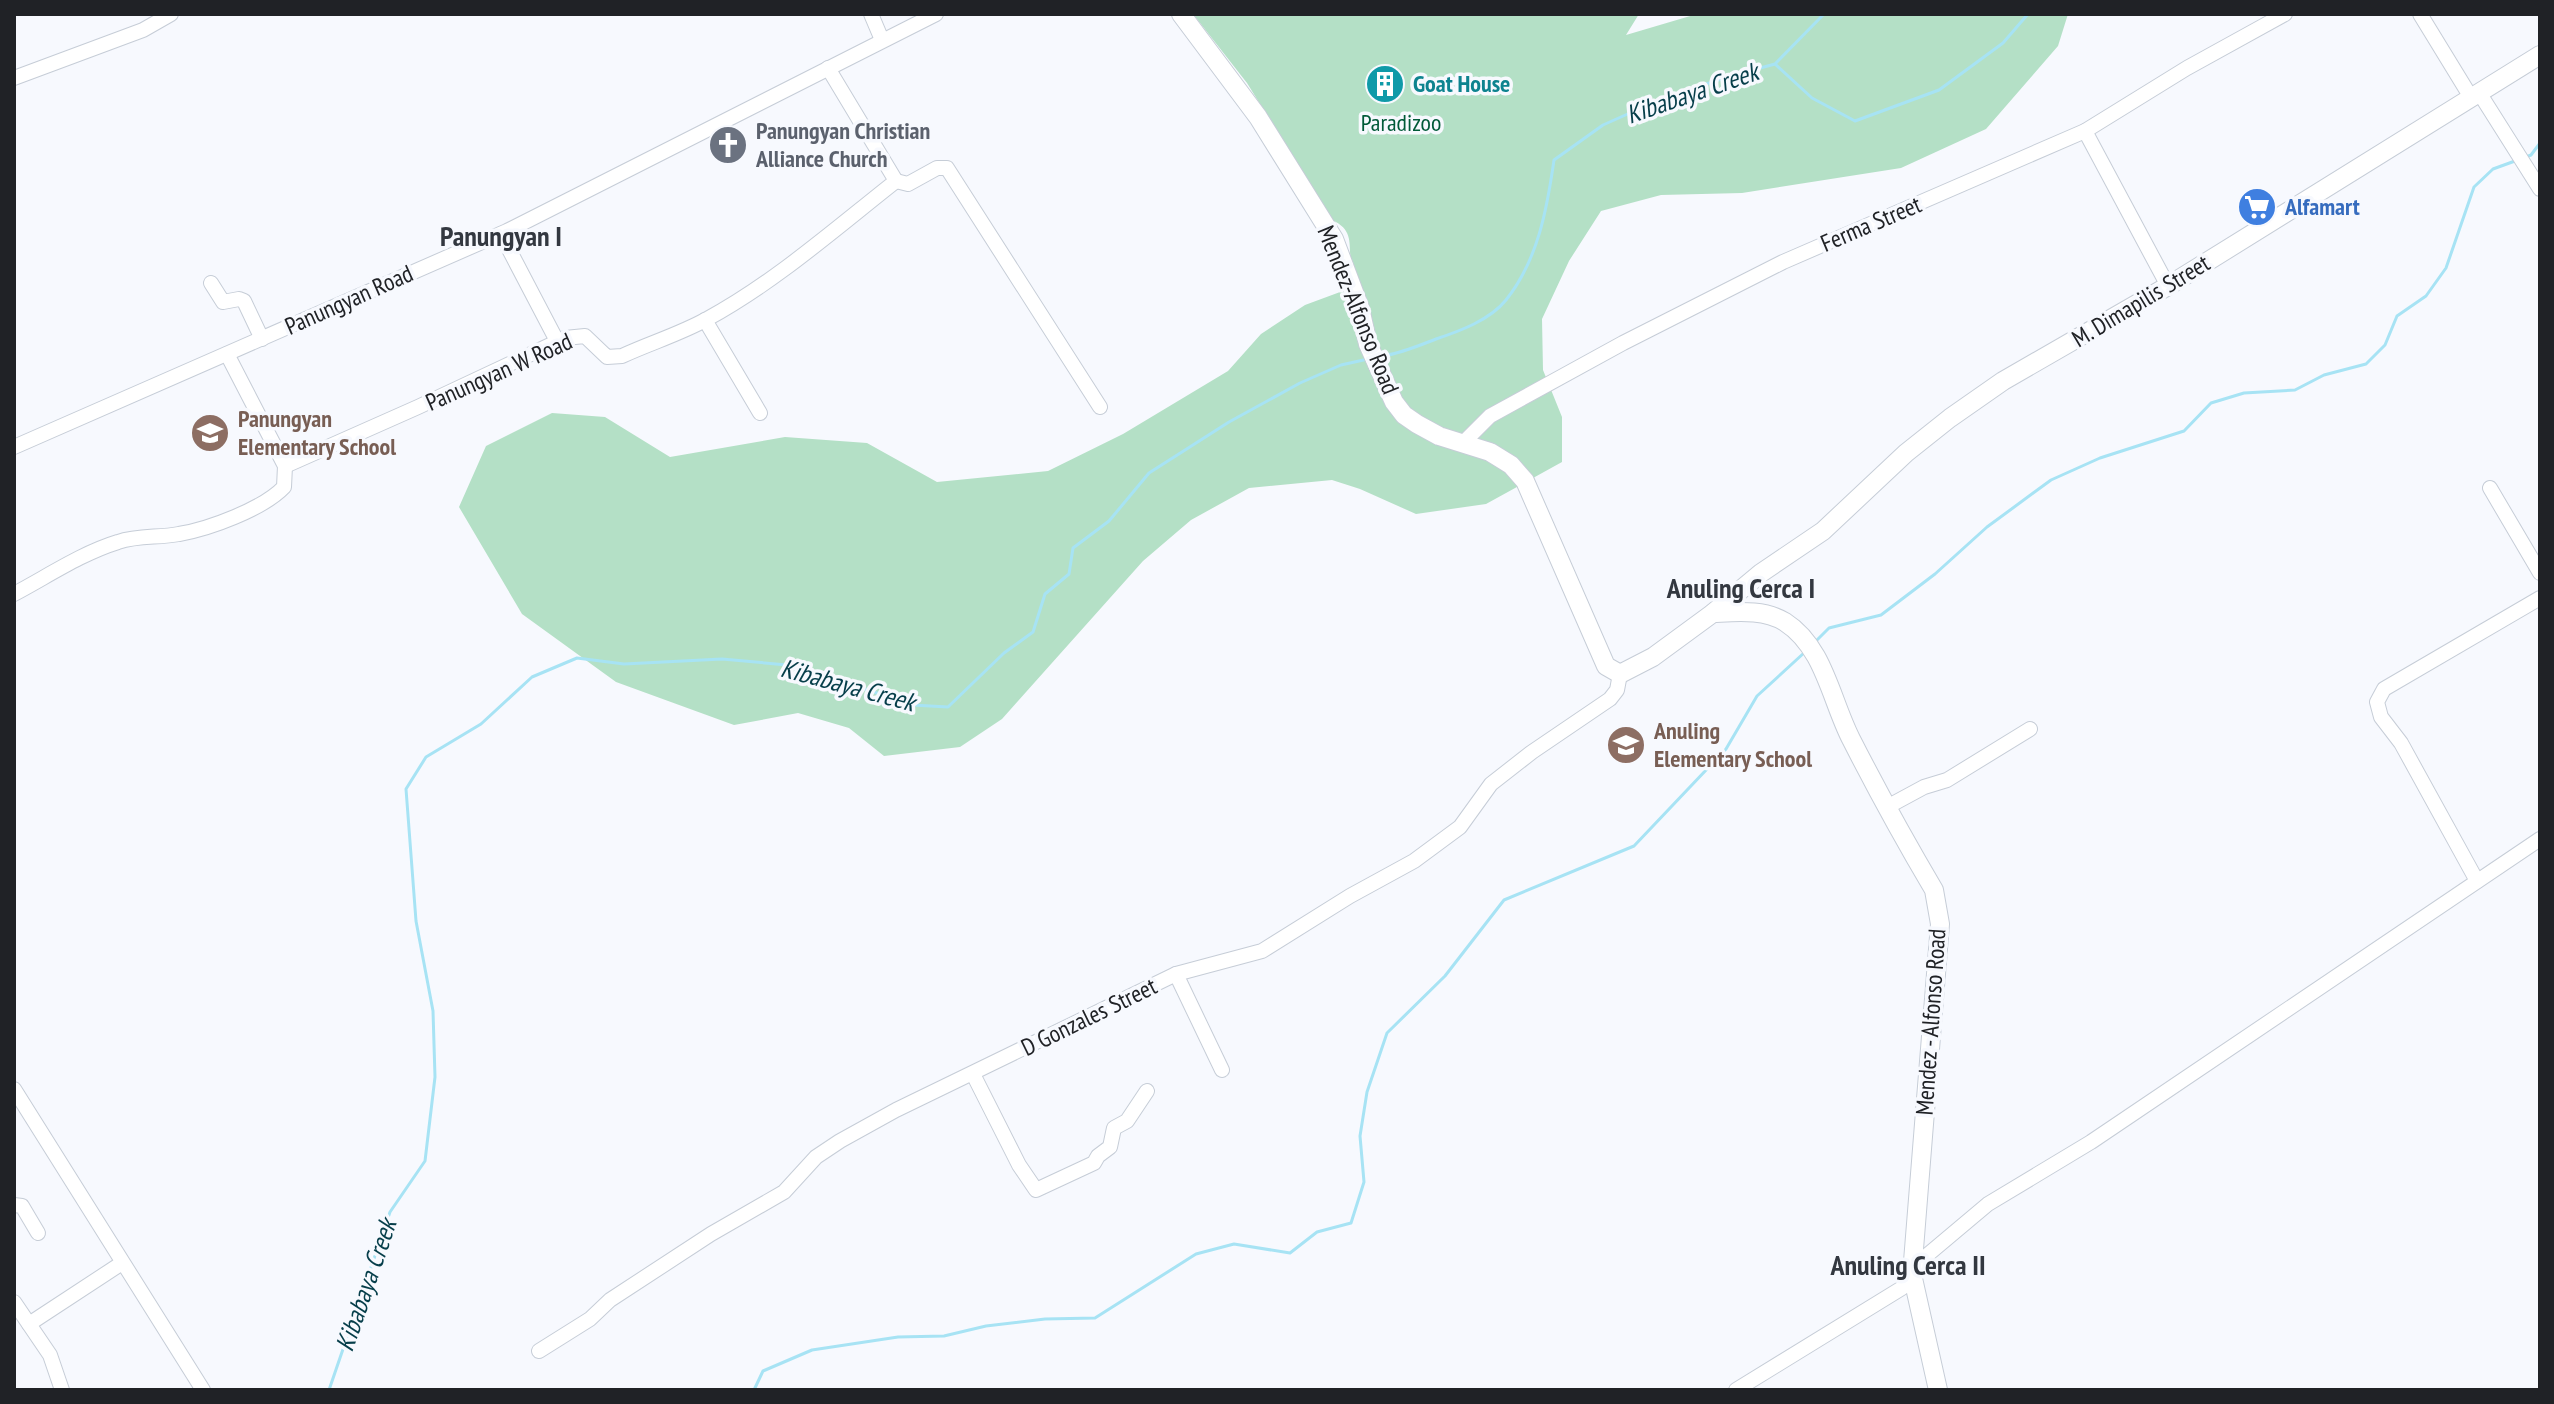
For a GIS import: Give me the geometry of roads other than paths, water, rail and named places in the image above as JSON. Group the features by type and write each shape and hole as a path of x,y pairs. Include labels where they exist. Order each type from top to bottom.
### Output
{"main road":[{"name":"Mendez-Alfonso Road","path":"1181,14 1258,117 1334,239 1360,308 1368,344 1382,379 1404,415 1439,436 1500,459 1511,465 1525,481 1606,666 1620,674"},
{"name":"M. Dimapilis Street","path":"1713,613 1761,573 1823,531 1906,453 2003,381 2168,286 2540,55"},
{"path":"1761,573 1756,592 1759,606 1766,613"},
{"path":"1620,674 1640,666 1713,613 1766,613"},
{"name":"Mendez - Alfonso Road","path":"1766,613 1804,637 1848,735 1934,890 1940,924 1912,1274 1938,1390"}],"street":[{"path":"14,78 143,30 171,14"},
{"path":"871,14 882,40"},
{"name":"Panungyan Road","path":"14,447 501,234 936,14"},
{"name":"Ferma Street","path":"1463,443 1490,416 1534,390 1755,276 1875,220 1995,172 2085,131 2187,68 2285,14"},
{"path":"2420,14 2519,152 2540,189"},
{"path":"828,68 896,181 908,184 937,168 947,168 1100,407"},
{"path":"2085,131 2168,286"},
{"name":"Panungyan W Road","path":"285,466 557,341 585,336 607,357 614,358 705,320 792,263 896,181"},
{"path":"501,234 557,341"},
{"path":"211,283 223,302 244,301 262,339"},
{"path":"705,320 760,413"},
{"path":"14,594 101,548 141,537 181,534 207,527 277,495 286,481 285,466 227,354"},
{"path":"2490,488 2540,573"},
{"path":"2477,881 2401,743 2381,717 2377,702 2384,689 2540,598"},
{"name":"D Gonzales Street","path":"539,1351 711,1234 784,1192 816,1157 840,1141 896,1110 1176,974 1262,951 1448,838 1460,827 1491,784 1610,699 1617,690 1620,674"},
{"path":"1887,807 1924,787 1947,780 2030,729"},
{"path":"1736,1390 1902,1288 1919,1262 1988,1204 2091,1142 2540,839"},
{"path":"1176,974 1222,1070"},
{"path":"973,1074 1019,1165 1036,1190 1094,1163 1110,1147 1114,1128 1127,1121 1147,1091"},
{"path":"14,1089 203,1390"},
{"path":"14,1205 22,1206 38,1233"},
{"path":"29,1324 122,1263"},
{"path":"14,1302 50,1355 62,1390"}],"waterway":[{"name":"Kibabaya Creek","path":"1383,356 1464,328 1483,319 1506,300 1533,251 1544,215 1554,160 1603,125 1659,100 1775,64 1824,14"},
{"name":"Kibabaya Creek","path":"1775,64 1812,98 1855,121 1939,90 2003,43 2028,14"},
{"path":"2526,157 2540,143"},
{"path":"1816,641 1829,628 1881,615 1935,574 1987,527 2051,480 2100,458 2184,431 2211,403 2244,393 2295,390 2324,375 2366,364 2385,345 2397,316 2426,296 2446,268 2474,187 2493,169 2515,161"},
{"name":"Kibabaya Creek","path":"329,1390 390,1212 425,1161 435,1077 433,1011 416,921 406,789 426,757 481,724 532,677 577,658 624,664 722,659 798,666 912,705 948,707 1004,653 1033,632 1045,594 1069,574 1073,548 1109,521 1149,473 1229,422 1300,383 1341,365 1368,359"},
{"path":"754,1390 763,1371 812,1350 898,1337 944,1336 986,1326 1045,1319 1095,1318 1196,1254 1234,1244 1290,1253 1317,1232 1351,1223 1364,1182 1360,1136 1367,1092 1387,1033 1445,976 1504,900 1634,846 1726,749 1757,696 1805,652"}],"place":[{"name":"Goat House","path":"1385,84"},
{"name":"Panungyan Christian Alliance Church","path":"728,145"},
{"name":"Alfamart","path":"2257,207"},
{"name":"Panungyan Elementary School","path":"210,433"},
{"name":"Anuling Elementary School","path":"1626,745"}],"district":[{"name":"Panungyan I","path":"501,236"},
{"name":"Anuling Cerca I","path":"1741,588"},
{"name":"Anuling Cerca II","path":"1908,1265"}],"park label":[{"name":"Paradizoo","path":"1401,123"}]}
